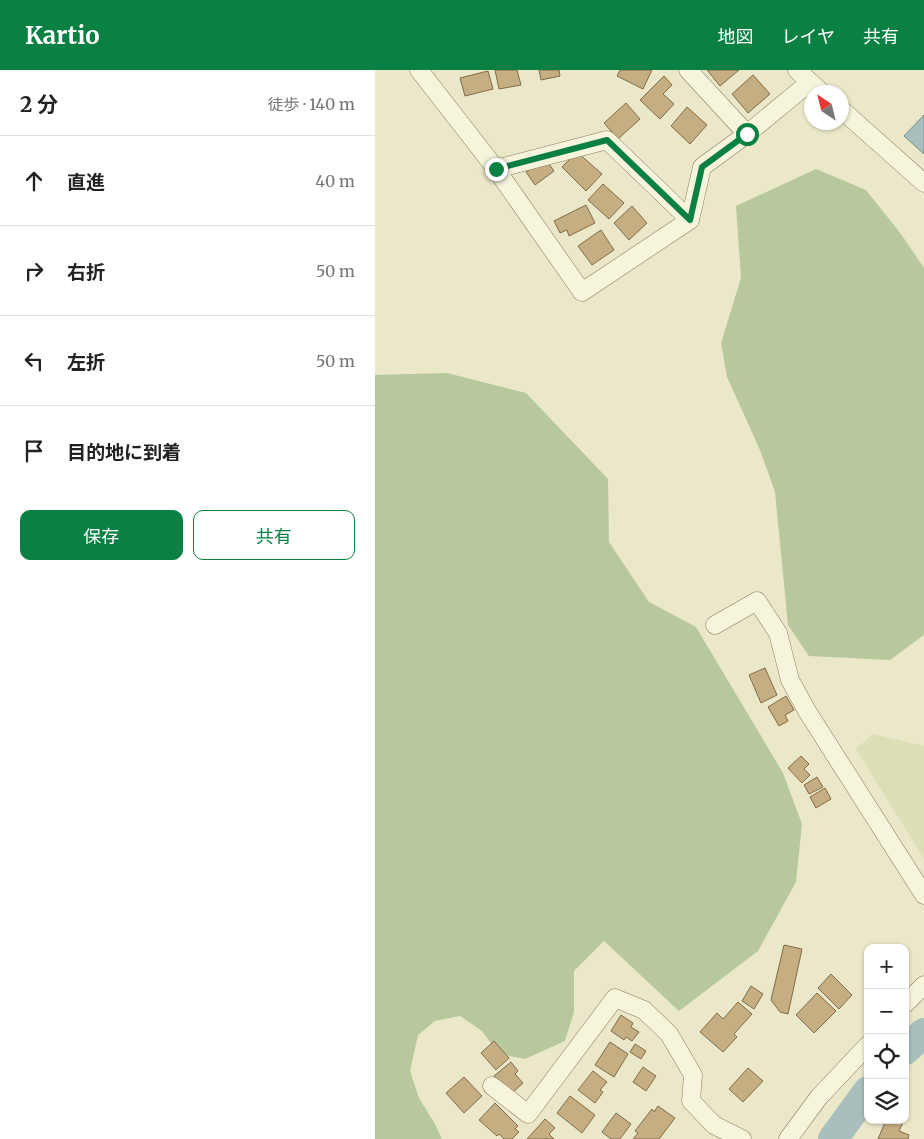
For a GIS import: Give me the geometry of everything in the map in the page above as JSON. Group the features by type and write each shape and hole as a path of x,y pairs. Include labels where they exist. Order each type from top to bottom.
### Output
{"street":[{"path":"419,70 496,169 582,292 690,220 702,167 804,95"},
{"path":"688,70 747,134"},
{"path":"797,70 814,85"},
{"path":"849,117 924,183"},
{"path":"496,169 607,140 690,220"},
{"path":"715,625 757,601 777,633 790,680 807,711 924,895"},
{"path":"909,1000 924,985"},
{"path":"492,1086 528,1114 615,998 644,1010 669,1034 693,1076 691,1101 714,1125 742,1139"},
{"path":"788,1139 819,1097 864,1049"}],"green space":[{"path":"816,169 866,190 901,234 924,268 924,635 890,660 809,656 788,625 775,492 760,450 727,377 721,343 741,278 736,206"},
{"path":"447,373 526,393 608,479 609,542 649,602 696,627 783,773 802,824 796,882 758,951 679,1011 604,941 574,971 574,1012 565,1041 525,1059 499,1054 482,1031 460,1016 435,1021 418,1035 410,1071 419,1098 442,1139 375,1139 375,375"},
{"path":"873,734 924,746 924,859 856,749"}],"shaded area":[{"path":"924,115 924,154 904,136"}],"building":[{"path":"495,70 517,70 521,85 499,89"},
{"path":"539,70 559,70 560,76 541,80"},
{"path":"620,70 652,70 643,89 617,76"},
{"path":"707,70 739,70 720,86"},
{"path":"488,71 493,89 465,96 460,78"},
{"path":"753,75 770,94 748,113 732,94"},
{"path":"664,76 672,85 663,94 674,104 660,119 640,100"},
{"path":"626,103 640,119 618,139 604,123"},
{"path":"687,107 707,125 690,144 671,126"},
{"path":"577,152 602,174 586,191 562,167"},
{"path":"545,159 554,171 535,185 526,172"},
{"path":"603,184 624,203 609,219 588,200"},
{"path":"586,205 595,223 569,236 567,230 560,233 554,221"},
{"path":"632,206 647,223 629,240 614,223"},
{"path":"601,230 614,250 592,265 578,246"},
{"path":"765,668 777,695 761,703 749,675"},
{"path":"786,696 794,710 785,715 788,721 779,726 768,707"},
{"path":"801,756 809,764 804,769 810,775 802,783 788,768"},
{"path":"817,777 823,787 809,794 804,785"},
{"path":"825,788 831,799 816,808 810,797"},
{"path":"784,945 802,949 788,1014 780,1012 771,1000"},
{"path":"831,974 852,995 839,1009 818,988"},
{"path":"751,986 763,994 754,1009 742,1001"},
{"path":"817,993 836,1011 814,1033 796,1015"},
{"path":"738,1002 752,1014 734,1034 737,1037 723,1052 700,1032 717,1013 723,1019"},
{"path":"621,1015 633,1023 631,1027 639,1032 632,1041 626,1037 624,1040 611,1031"},
{"path":"494,1041 509,1058 496,1070 481,1053"},
{"path":"610,1042 628,1054 614,1077 595,1065"},
{"path":"635,1044 646,1051 641,1059 630,1052"},
{"path":"511,1062 518,1071 515,1074 523,1083 511,1094 494,1076"},
{"path":"643,1067 656,1076 646,1091 633,1082"},
{"path":"748,1068 763,1081 743,1102 729,1089"},
{"path":"593,1071 607,1082 600,1090 603,1092 595,1103 578,1090"},
{"path":"464,1077 482,1096 464,1113 446,1093"},
{"path":"570,1096 595,1115 582,1133 557,1113"},
{"path":"495,1103 518,1126 515,1129 519,1132 512,1139 504,1139 499,1134 497,1136 479,1120"},
{"path":"658,1106 675,1118 659,1139 633,1139 638,1133 635,1131 652,1109 654,1112"},
{"path":"616,1113 631,1124 620,1139 611,1139 602,1132"},
{"path":"545,1119 555,1128 549,1134 554,1139 527,1139"},
{"path":"884,1124 902,1124 899,1131 909,1135 908,1139 878,1139"}],"waterway":[{"path":"909,1046 924,1033"},
{"path":"833,1139 864,1096"}],"route":[{"path":"496,169 607,140 690,220 702,167 747,134"}]}
